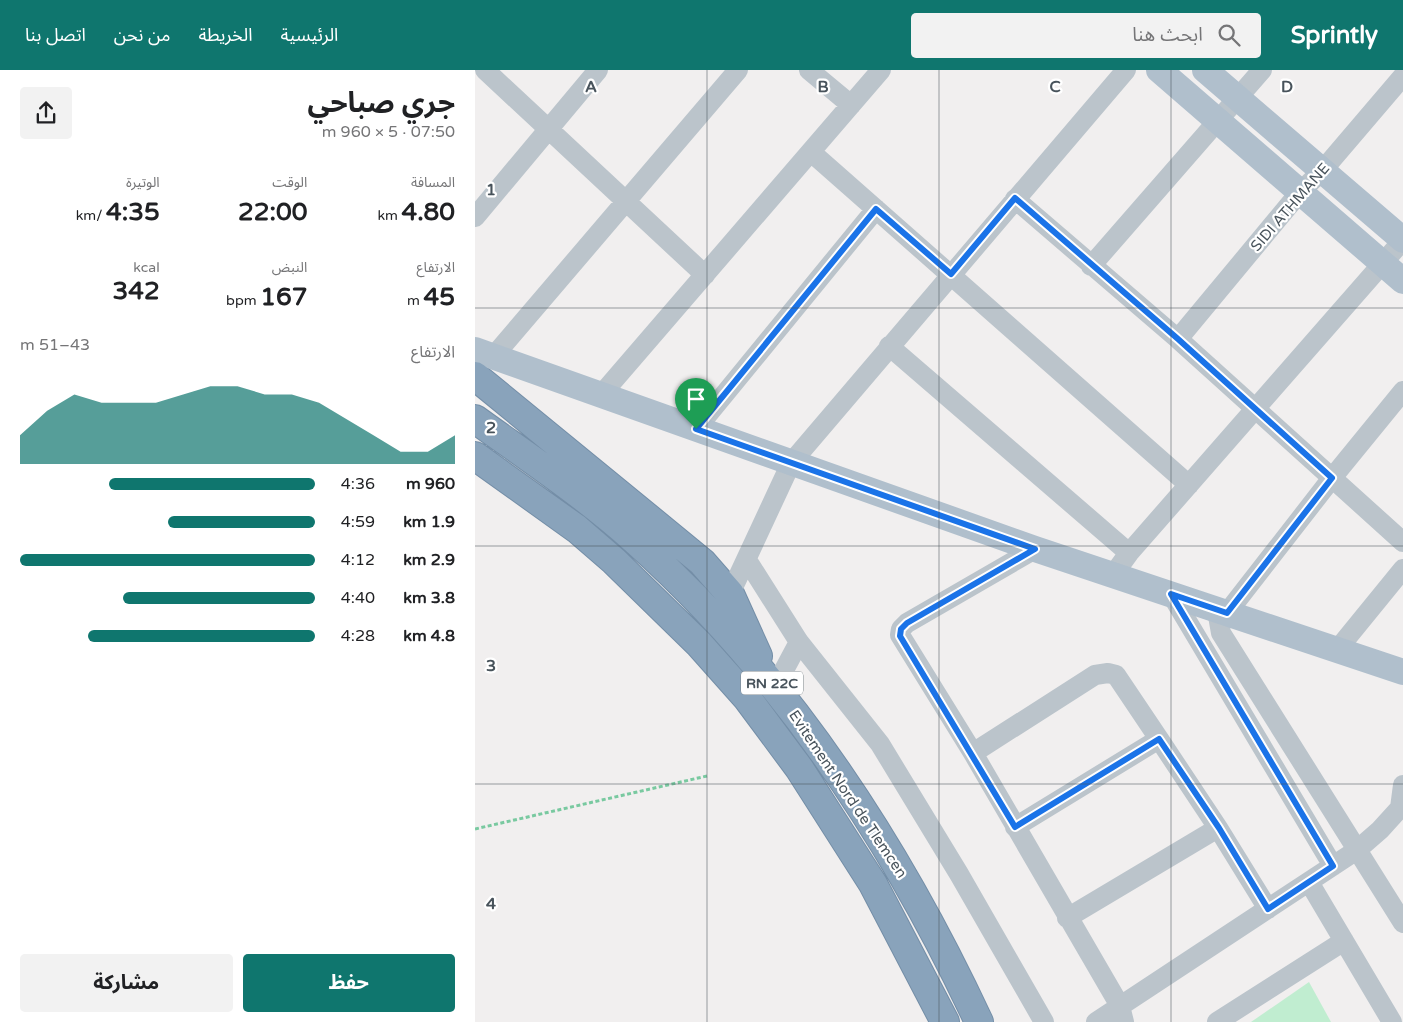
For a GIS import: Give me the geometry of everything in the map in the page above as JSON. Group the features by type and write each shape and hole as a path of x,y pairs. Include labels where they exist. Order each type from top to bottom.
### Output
{"highway":[{"path":"481,361 702,562 730,594 770,680"},
{"name":"Evitement Nord de Tlemcen","path":"475,419 594,505 635,539 680,582 770,680 826,757 900,868 959,979 979,1022"},
{"name":"Evitement Nord de Tlemcen","path":"475,456 577,529 614,561 693,637 747,698 799,768 873,884 945,1022"}],"main road":[{"path":"1159,70 1403,281"},
{"path":"1205,70 1403,240"},
{"path":"481,361 601,395 1035,549 1403,672"}],"street":[{"path":"485,70 705,275"},
{"path":"475,217 598,70"},
{"path":"481,361 626,201 738,70"},
{"path":"809,70 851,105"},
{"path":"601,395 881,70"},
{"path":"730,594 791,463 1126,70"},
{"path":"1091,266 1262,70"},
{"name":"SIDI ATHMANE","path":"1178,339 1301,192 1400,87"},
{"path":"811,152 1189,485"},
{"path":"1015,198 1091,266 1178,339 1403,542"},
{"path":"696,429 876,209"},
{"path":"1113,575 1129,553 1256,409 1381,262 1403,240"},
{"path":"889,346 1129,553"},
{"path":"1403,391 1222,612 1221,633 1403,923"},
{"path":"1035,549 901,629 900,636 973,753 1122,1014"},
{"path":"747,560 799,642 880,744 959,874 1044,1022"},
{"path":"1337,650 1403,569"},
{"path":"1171,594 1333,866"},
{"path":"770,680 799,642"},
{"path":"973,753 1095,675 1108,673 1116,675 1219,828 1268,909"},
{"path":"1015,827 1159,739"},
{"path":"1097,1022 1122,1014 1268,909 1357,850 1401,810 1403,785"},
{"path":"1067,918 1219,828"},
{"path":"1309,882 1392,1022"},
{"path":"1217,1022 1344,941"}],"path":[{"path":"475,829 707,776"}],"green space":[{"path":"1309,982 1331,1022 1251,1022"}],"route":[{"path":"1015,198 1091,266 1178,339 1332,478 1227,613 1171,594 1333,866 1268,909 1219,828 1159,739 1015,827 973,753 900,636 901,629 907,623 1035,549 696,429 876,209 951,274 1015,198"}]}
